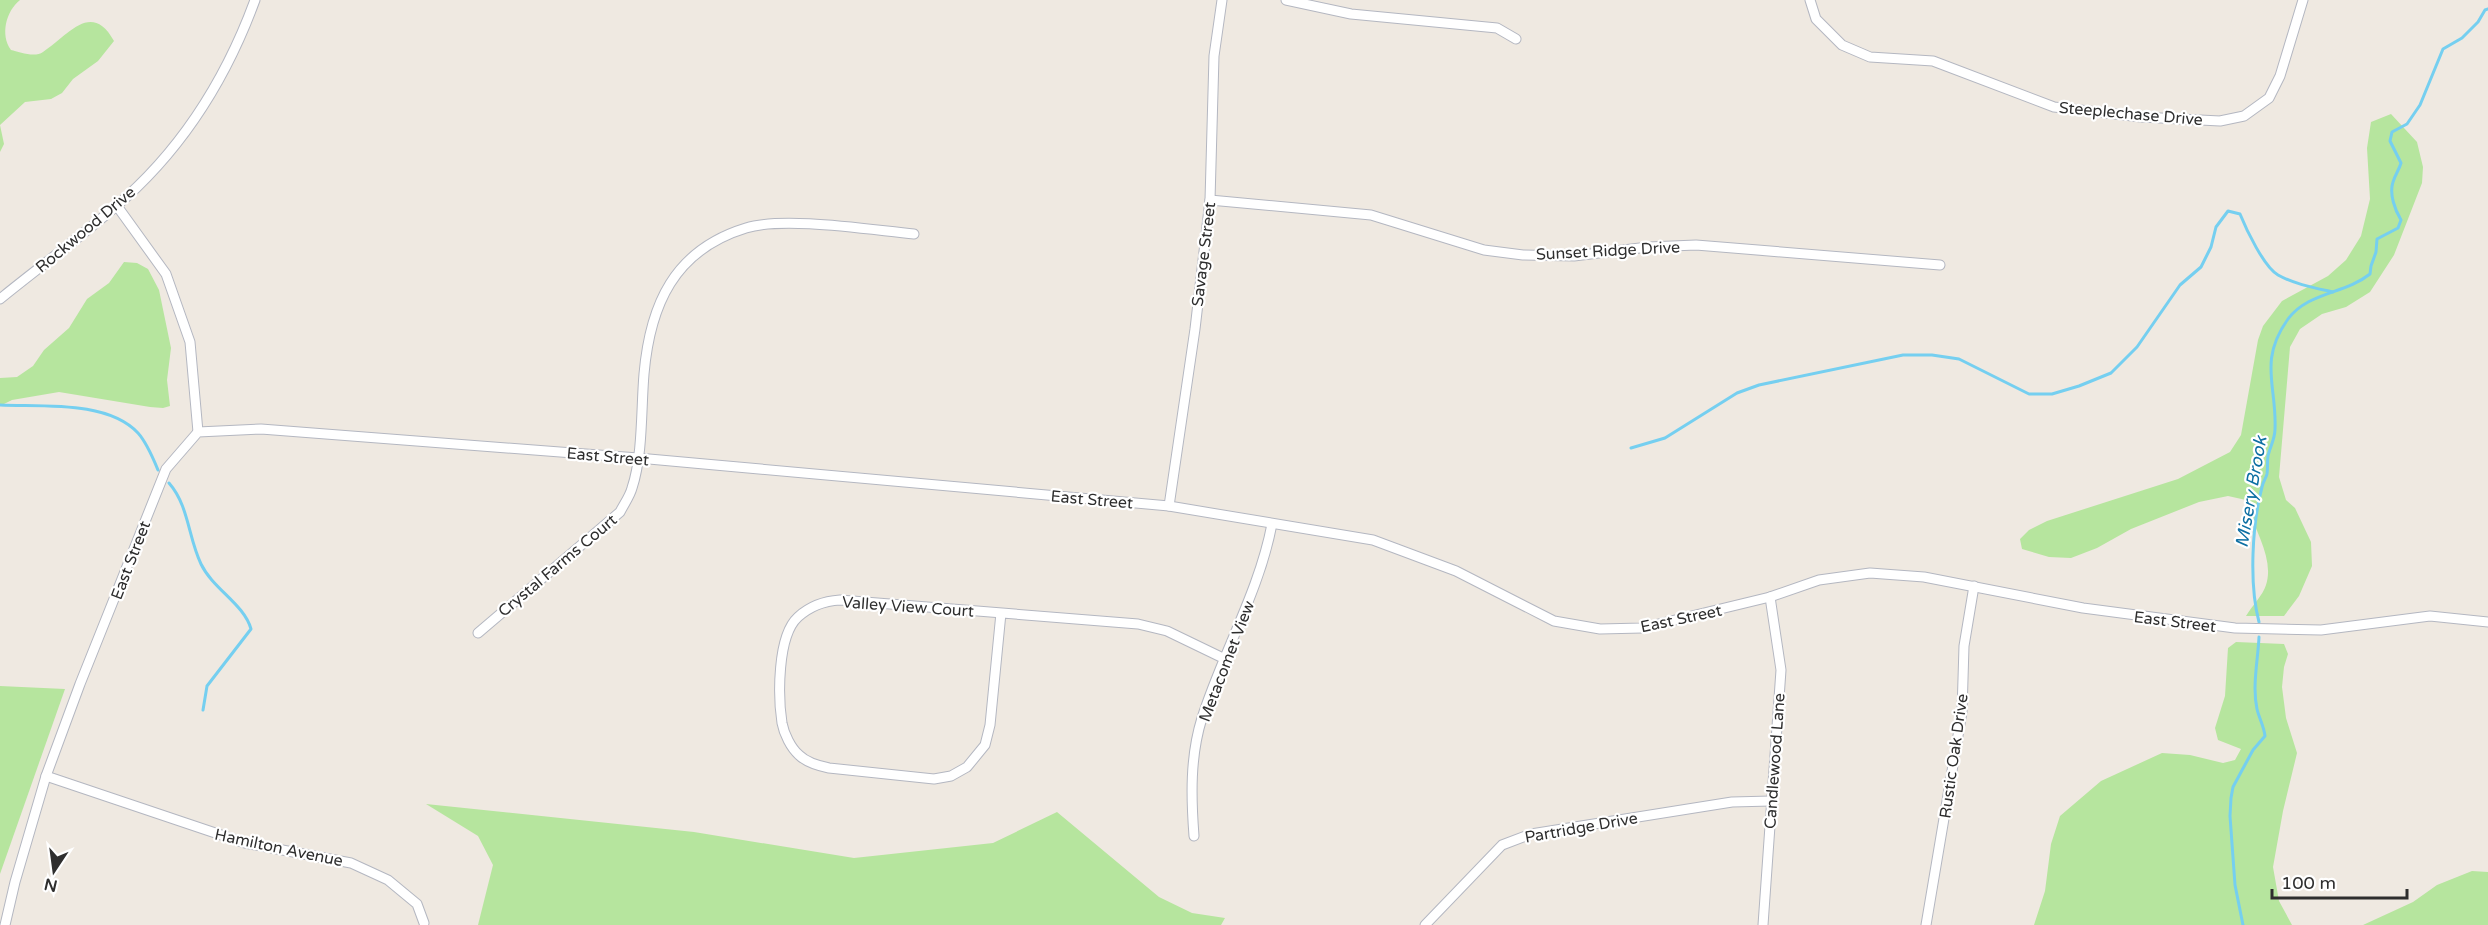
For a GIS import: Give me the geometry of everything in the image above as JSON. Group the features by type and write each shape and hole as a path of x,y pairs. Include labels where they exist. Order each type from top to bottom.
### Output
{"street":[{"name":"Rockwood Drive","path":"0,298 117,206 162,161 201,110 240,40 255,0"},
{"name":"Savage Street","path":"1169,506 1195,329 1210,200 1214,56 1222,0"},
{"path":"1286,0 1351,15 1497,28 1516,39"},
{"name":"Steeplechase Drive","path":"1810,0 1816,18 1842,45 1870,57 1933,61 2054,107 2130,116 2220,121 2244,116 2269,98 2280,76 2303,0"},
{"name":"Sunset Ridge Drive","path":"1210,200 1371,215 1484,250 1523,255 1574,256 1648,247 1696,245 1940,265"},
{"path":"117,206 166,274 190,342 198,432"},
{"name":"Crystal Farms Court","path":"478,633 620,512 632,489 638,458 646,352 654,314 675,274 707,245 747,227 790,224 914,234"},
{"name":"East Street","path":"5,925 46,776 80,684 166,469 198,432 261,429 638,458 1169,506 1373,540 1456,571 1554,621 1600,629 1642,628 1770,597 1819,580 1870,573 1924,577 2083,608 2171,621 2254,629 2321,630 2430,616 2488,622"},
{"name":"Metacomet View","path":"1194,836 1192,771 1201,720 1260,575 1272,524"},
{"name":"Rustic Oak Drive","path":"1926,925 1962,712 1964,646 1974,586"},
{"name":"Candlewood Lane","path":"1763,925 1781,670 1770,597"},
{"name":"Valley View Court","path":"1001,613 990,725 985,745 967,767 951,776 934,779 829,768 815,765 800,756 790,743 782,724 783,645 797,617 825,601 840,600 1001,613 1153,627 1225,659"},
{"name":"Hamilton Avenue","path":"46,776 245,843 351,863 388,880 417,904 424,923"},
{"name":"Partridge Drive","path":"1425,925 1502,845 1531,834 1732,802 1771,801"}],"green space":[{"path":"0,0 20,0 11,10 6,24 6,37 11,50 40,54 79,25 88,22 97,23 114,41 98,61 73,79 62,93 51,99 25,102 0,125"},
{"path":"2391,114 2417,142 2423,167 2422,183 2394,255 2370,292 2346,307 2322,314 2300,329 2290,347 2279,477 2286,500 2295,508 2311,542 2312,566 2299,596 2284,616 2246,616 2265,589 2268,564 2246,500 2228,496 2199,502 2131,529 2097,548 2071,558 2049,557 2022,549 2020,539 2029,530 2047,521 2178,479 2230,452 2241,435 2258,340 2263,326 2282,301 2328,276 2346,260 2361,236 2370,199 2367,148 2371,122"},
{"path":"0,125 4,144 0,152"},
{"path":"124,262 137,263 148,269 159,290 171,348 167,380 170,406 150,407 59,392 12,400 0,406 0,378 17,377 33,366 44,350 69,328 87,299 109,283"},
{"path":"2236,642 2284,644 2288,654 2282,687 2286,718 2297,753 2273,867 2279,901 2292,925 2034,925 2045,891 2051,844 2060,816 2101,781 2162,753 2190,755 2223,763 2235,760 2241,749 2218,740 2215,728 2225,696 2228,648"},
{"path":"0,686 65,689 0,874"},
{"path":"426,804 694,832 854,858 993,843 1057,812 1159,897 1192,913 1225,918 1221,925 478,925 493,865 478,836"},
{"path":"2472,871 2488,872 2488,925 2363,925 2413,902 2437,885"}],"waterway":[{"name":"Misery Brook","path":"2259,622 2253,573 2254,536 2262,485 2267,474 2268,456 2275,433 2271,361 2279,334 2288,319 2306,303 2349,286 2370,274 2377,239 2398,228 2401,220 2392,197 2393,182 2401,163 2390,141 2392,132 2407,124 2420,105 2443,49 2462,38 2488,9"},
{"path":"1631,448 1665,438 1737,393 1759,385 1903,355 1932,355 1959,359 2029,394 2052,394 2079,386 2111,373 2137,347 2180,285 2201,267 2211,247 2216,227 2228,211 2240,214 2261,256 2278,275 2333,292"},
{"path":"0,405 73,407 109,415 125,422 138,433 158,470"},
{"path":"169,483 181,502 197,554 206,573 242,612 251,629 207,686 203,710"},
{"name":"Misery Brook","path":"2243,925 2235,885 2230,816 2233,787 2253,750 2265,736 2257,709 2255,691 2259,637"}]}
